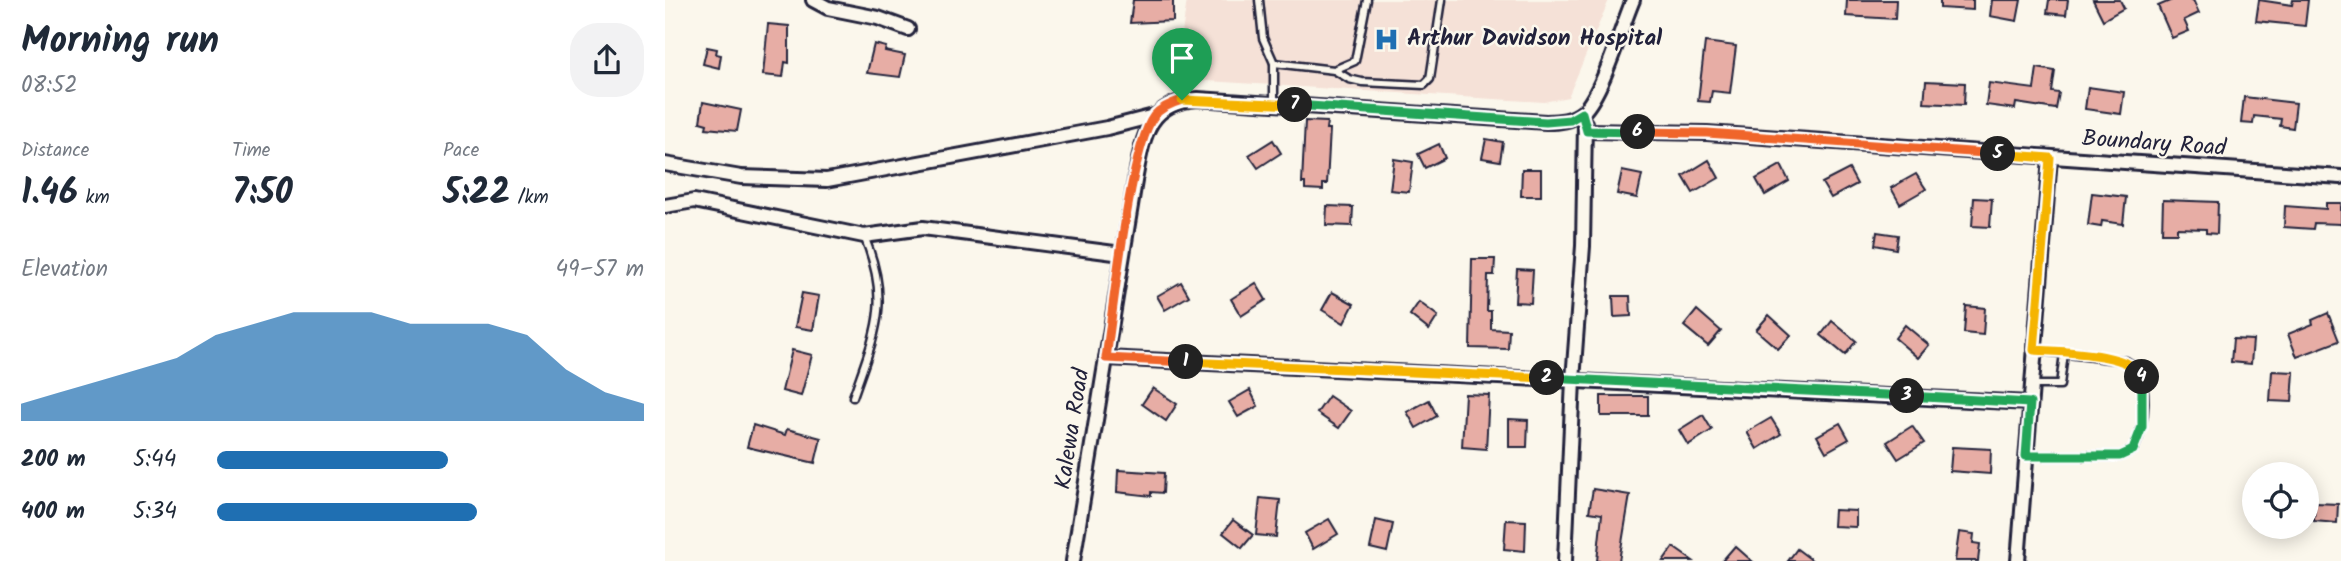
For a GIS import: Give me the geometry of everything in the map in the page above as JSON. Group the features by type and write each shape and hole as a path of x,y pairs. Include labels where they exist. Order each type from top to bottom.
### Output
{"street":[{"path":"813,0 828,8 878,18 908,29"},
{"path":"1274,103 1546,122 1570,120 1582,113 1596,92 1633,0"},
{"name":"Kalewa Road","path":"1073,561 1139,157 1154,116 1168,104 1198,99 1274,103"},
{"path":"1565,561 1573,380 1583,246 1587,131 1582,113"},
{"path":"665,164 741,177 827,180 1108,128 1154,116"},
{"name":"Boundary Road","path":"1587,131 1707,133 2341,177"},
{"path":"2018,561 2050,158"},
{"path":"665,206 694,201 864,236 923,229 1122,254"},
{"path":"1106,358 2030,403"}],"lane":[{"path":"1259,0 1263,38 1274,63 1274,103"},
{"path":"1334,70 1355,61 1367,0"},
{"path":"1274,63 1334,70 1349,79 1362,82 1428,83 1443,0"},
{"path":"853,397 872,342 881,299 878,274 864,236"},
{"path":"2026,456 2120,456 2133,450 2142,427 2143,379 2139,370 2126,361 2034,350"},
{"path":"2031,385 2060,385 2064,353"}],"shaded area":[{"name":"Arthur Davidson Hospital","path":"1187,0 1609,0 1568,97 1544,102 1175,79"}],"building":[{"path":"1133,0 1173,0 1173,21 1130,23"},
{"path":"1847,0 1896,0 1895,19 1846,16"},
{"path":"1940,0 1973,0 1973,10 1940,8"},
{"path":"1992,0 2021,0 2017,21 1990,16"},
{"path":"2049,0 2068,0 2066,15 2047,13"},
{"path":"2093,0 2120,0 2124,8 2103,20"},
{"path":"2172,0 2193,0 2199,13 2184,20 2189,31 2172,38 2158,6"},
{"path":"2259,0 2292,5 2293,0 2308,0 2305,26 2256,21"},
{"path":"768,24 789,26 789,63 785,62 783,77 763,75"},
{"path":"1705,42 1736,46 1730,93 1712,91 1710,102 1698,101"},
{"path":"874,44 886,47 885,51 905,55 900,77 867,73"},
{"path":"707,47 717,49 716,54 721,55 719,68 703,64"},
{"path":"2037,68 2055,71 2052,92 2059,93 2056,109 2016,103 2015,109 1986,105 1989,83 2034,89"},
{"path":"1926,81 1965,83 1964,105 1924,103"},
{"path":"2088,87 2124,92 2121,114 2085,109"},
{"path":"2244,97 2296,103 2293,128 2280,126 2281,119 2254,116 2253,124 2241,123"},
{"path":"703,102 741,110 737,131 706,128 707,124 700,122"},
{"path":"1305,121 1327,122 1326,129 1330,129 1327,184 1323,184 1323,190 1305,189 1305,183 1302,183"},
{"path":"1486,139 1503,142 1500,161 1482,158"},
{"path":"1273,140 1281,153 1258,168 1249,155"},
{"path":"1439,144 1445,158 1425,168 1418,154"},
{"path":"1394,159 1413,162 1409,192 1390,190"},
{"path":"1709,160 1719,178 1693,193 1683,176"},
{"path":"1781,165 1789,181 1765,195 1756,179"},
{"path":"1522,169 1541,169 1541,196 1521,196"},
{"path":"1849,169 1857,184 1831,198 1822,183"},
{"path":"1622,171 1642,175 1637,198 1617,194"},
{"path":"1916,174 1926,189 1900,204 1891,188"},
{"path":"2092,193 2126,197 2123,224 2102,221 2101,227 2088,225"},
{"path":"1974,198 1992,199 1990,227 1972,226"},
{"path":"2163,200 2218,202 2217,234 2206,233 2206,229 2177,228 2177,233 2162,233"},
{"path":"2326,203 2341,203 2341,224 2314,223 2313,229 2284,227 2285,206 2326,209"},
{"path":"1327,206 1353,207 1352,226 1326,225"},
{"path":"1877,232 1898,235 1896,249 1875,245"},
{"path":"1472,259 1495,259 1494,275 1488,275 1487,311 1491,311 1491,329 1509,330 1508,349 1470,348"},
{"path":"1517,269 1533,270 1531,303 1515,302"},
{"path":"1181,282 1189,296 1165,310 1157,296"},
{"path":"1256,283 1266,300 1241,316 1231,299"},
{"path":"1332,292 1354,304 1344,323 1322,310"},
{"path":"802,293 819,296 813,330 795,327"},
{"path":"1613,296 1630,296 1631,316 1614,317"},
{"path":"1419,302 1438,316 1429,330 1410,315"},
{"path":"1966,306 1985,308 1983,335 1964,333"},
{"path":"1697,310 1721,331 1708,346 1684,326"},
{"path":"2328,313 2339,341 2297,357 2288,334 2313,324 2312,320"},
{"path":"1769,315 1791,335 1778,349 1756,330"},
{"path":"1832,321 1856,341 1845,355 1821,335"},
{"path":"1905,325 1929,345 1918,358 1895,338"},
{"path":"2233,339 2253,340 2251,364 2231,362"},
{"path":"792,350 812,355 801,396 782,391"},
{"path":"2272,371 2294,372 2292,402 2270,401"},
{"path":"1153,388 1177,404 1166,421 1142,404"},
{"path":"1250,390 1258,406 1238,417 1229,402"},
{"path":"1465,394 1489,395 1486,449 1462,447"},
{"path":"1329,396 1351,411 1339,428 1317,413"},
{"path":"1601,396 1648,396 1648,416 1601,416"},
{"path":"1429,400 1437,416 1416,428 1407,412"},
{"path":"1703,415 1712,430 1688,445 1679,430"},
{"path":"1771,418 1781,434 1757,449 1747,432"},
{"path":"1509,419 1528,420 1527,447 1509,447"},
{"path":"1840,423 1849,439 1826,452 1817,436"},
{"path":"753,425 785,435 787,429 821,438 815,463 747,447"},
{"path":"1912,426 1924,443 1898,459 1887,442"},
{"path":"1952,447 1991,449 1990,474 1950,471"},
{"path":"1118,470 1164,473 1163,493 1151,492 1151,496 1117,492"},
{"path":"1593,489 1630,495 1619,561 1597,561 1602,514 1589,512"},
{"path":"1260,498 1280,500 1276,537 1256,535"},
{"path":"2319,503 2338,504 2337,523 2319,521"},
{"path":"1834,510 1856,511 1856,527 1833,526"},
{"path":"1329,519 1338,534 1313,549 1305,533"},
{"path":"1233,520 1253,535 1242,548 1223,533"},
{"path":"1376,520 1393,524 1387,552 1370,548"},
{"path":"1506,520 1526,521 1525,551 1504,549"},
{"path":"1959,532 1974,534 1973,543 1980,544 1978,561 1955,561"},
{"path":"1735,546 1752,561 1722,561"},
{"path":"1673,547 1693,561 1663,561"},
{"path":"1797,549 1813,561 1788,561"}],"place":[{"name":"Arthur Davidson Hospital","path":"1387,39"}],"route":[{"path":"1182,100 1242,101 1546,122 1570,120 1582,113 1587,131 1707,133 2050,158 2034,350 2126,361 2134,365 2143,379 2142,427 2138,442 2133,450 2120,456 2026,456 2030,403 1106,358 1139,157 1146,133 1154,116 1168,104 1182,100"}]}
